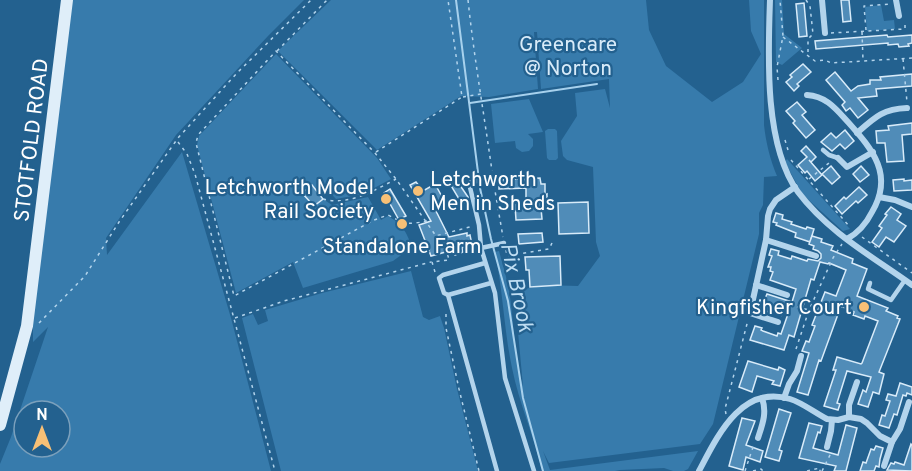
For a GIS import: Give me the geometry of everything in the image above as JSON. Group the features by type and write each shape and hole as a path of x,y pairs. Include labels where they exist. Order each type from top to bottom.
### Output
{"street":[{"name":"STOTFOLD ROAD","path":"0,425 27,326 67,0"},
{"path":"770,0 768,40 771,114 782,162 795,187 819,215 847,239 912,285"},
{"path":"822,0 825,33"},
{"path":"897,1 898,16"},
{"path":"807,95 818,96 828,101 873,152 880,166 879,197 867,221 857,234 847,239"},
{"path":"857,133 874,118 885,112 907,108"},
{"path":"837,158 847,167 873,152"},
{"path":"778,322 750,313 766,240 770,209 776,200 795,187"},
{"path":"879,197 912,207"},
{"path":"766,240 816,256"},
{"path":"756,285 787,295"},
{"path":"784,398 801,356"},
{"path":"849,417 849,405 857,382"},
{"path":"699,471 712,447 737,411 762,398 776,396 797,402 832,420 849,417 861,419 880,436 892,442"},
{"path":"758,438 765,416 762,398"},
{"path":"884,466 909,402"},
{"path":"827,447 832,420"}],"lane":[{"path":"823,150 837,158"},
{"path":"492,177 469,183 479,225 480,248 495,293 505,378 534,471"},
{"path":"480,248 504,243"},
{"path":"485,263 443,275 440,278 444,293 448,295 497,471"},
{"path":"870,283 867,289 891,300 905,280"},
{"path":"448,295 491,283"}],"path":[{"path":"42,321 85,276 119,222 178,138 237,73 311,0"},
{"path":"327,0 198,135 196,143 234,296 374,220 388,215 403,223 427,221"},
{"path":"448,0 462,97"},
{"path":"468,0 492,177 507,256 549,249 552,243"},
{"path":"778,88 777,67 783,36 780,0"},
{"path":"806,0 810,6 813,34"},
{"path":"866,31 864,6 897,1"},
{"path":"808,55 808,39 813,34 905,29 905,20 898,16"},
{"path":"862,32 863,61"},
{"path":"783,36 815,61 825,60 831,63 912,58"},
{"path":"276,51 375,153 396,178 436,236 479,225"},
{"path":"903,59 907,108"},
{"path":"375,153 462,97 482,94"},
{"path":"785,139 790,159 857,234 912,273"},
{"path":"177,141 188,154 195,174 275,471"},
{"path":"808,180 837,158"},
{"path":"323,199 333,202 363,196 396,178"},
{"path":"801,356 795,352 809,310 833,258 847,239"},
{"path":"235,318 284,300 432,262 449,260 447,252"},
{"path":"432,262 437,278"},
{"path":"778,322 786,306 791,305 809,310"},
{"path":"727,424 725,409 750,313"},
{"path":"446,316 446,328 479,471"},
{"path":"745,471 758,438"},
{"path":"807,471 820,468 821,471 832,453 827,447"},
{"path":"753,471 761,469 763,471"}],"green space":[{"path":"72,0 304,0 176,135 106,238 107,255 182,152 231,318 271,471 0,471 0,464 12,434 12,459 72,459 72,399 24,399 48,327 33,342 33,316"},
{"name":"Greencare @ Norton","path":"331,0 646,0 649,30 666,66 712,102 743,82 761,54 751,31 749,0 764,0 764,125 777,176 764,177 763,205 759,213 759,234 713,424 700,444 549,463 543,451 550,470 698,451 688,469 684,471 664,468 542,471 512,368 495,252 499,251 508,285 516,354 523,386 518,332 527,330 521,303 521,290 549,286 578,286 600,256 596,242 593,167 567,160 563,156 561,141 577,116 575,93 605,89 610,108 609,79 541,89 537,32 534,32 538,89 489,97 461,96 377,150 278,51"},
{"path":"775,0 782,0 784,34 802,48 782,65 776,62"},
{"path":"881,5 884,21 894,20 895,29 867,31 865,7"},
{"path":"276,54 377,158 391,179 363,194 336,199 322,184 316,189 312,185 302,193 314,206 323,199 332,205 368,197 381,220 388,216 401,226 412,247 393,261 303,288 293,262 236,293 197,145 199,136"},
{"path":"529,99 543,132 528,134 533,139 533,146 529,151 522,152 516,148 515,141 495,143 491,104"},
{"path":"548,129 557,131 558,158 556,160 547,158 545,131"},
{"path":"787,159 850,229 843,231 802,194 785,162"},
{"path":"411,271 423,317 429,320 440,316 478,471 281,471 242,318 253,314 258,325 268,321 265,310"}],"building":[{"path":"841,0 849,0 851,21 843,22"},
{"path":"804,3 807,36 799,37 796,4"},
{"path":"887,35 888,37 912,35 912,43 908,44 909,46 899,47 898,44 888,45 888,43 816,49 815,41"},
{"path":"803,64 811,72 797,84 799,86 794,91 786,82 792,77 790,75"},
{"path":"835,72 851,91 858,86 870,84 870,80 881,80 880,77 912,74 912,86 876,89 877,96 858,98 868,110 858,118 850,108 846,111 842,105 845,102 826,80"},
{"path":"797,102 806,112 802,115 815,130 806,138 786,111"},
{"path":"912,123 912,134 902,135 904,161 887,162 885,143 877,143 876,131 889,130 888,126"},
{"path":"845,130 854,141 845,149 840,144 832,151 821,142 831,133 836,138"},
{"path":"806,146 816,157 811,162 809,160 822,175 815,181 798,165 807,157 801,151"},
{"path":"831,166 840,177 832,184 822,174"},
{"path":"861,166 869,175 860,182 853,174"},
{"path":"453,175 468,197 468,200 462,204 447,179"},
{"path":"540,178 541,184 545,184 545,195 547,194 547,207 541,208 542,219 516,220 515,205 526,204 526,188 499,189 499,180"},
{"path":"904,179 904,181 912,180 912,190 894,191 893,180"},
{"path":"416,182 423,191 435,184 446,204 435,209 449,237 467,233 467,236 470,235 472,245 462,248 463,252 455,255 453,250 431,256 419,225 431,221 410,185"},
{"path":"312,185 323,199 314,206 302,193"},
{"path":"859,187 867,195 858,203 856,201 842,214 835,206"},
{"path":"390,189 406,216 399,220 384,193"},
{"path":"588,202 589,233 559,234 558,203"},
{"path":"891,207 901,214 897,220 906,226 894,242 886,237 879,247 872,242 882,228 879,226"},
{"path":"776,213 783,215 782,219 792,222 791,224 814,229 810,242 795,237 796,233 776,225 777,223 773,222"},
{"path":"542,233 543,242 519,244 518,234"},
{"path":"812,236 833,246 831,250 853,259 852,263 867,269 857,296 888,308 886,311 900,319 879,372 884,374 879,394 873,392 868,407 858,404 863,390 866,392 871,377 847,371 837,403 840,404 838,410 824,406 836,370 833,370 837,357 861,364 878,321 865,316 864,319 853,315 854,312 841,306 821,361 819,360 808,395 797,392 809,353 802,351 806,341 809,342 815,326 812,325 825,292 836,296 846,270 820,262 814,280 811,279 794,337 789,335 784,350 750,340 755,326 777,336 778,333 781,334 789,311 771,306 769,312 757,308 760,300 764,301 767,294 792,302 796,289 770,280 773,272 770,271 771,267 768,267 772,256 769,255 771,249 779,251 778,255 791,259 792,256 807,261 808,259 818,261 821,254 809,244"},
{"path":"560,256 561,285 530,287 529,270 526,270 525,257"},
{"path":"748,361 785,370 780,386 772,384 774,381 757,376 752,392 739,387"},
{"path":"900,383 912,387 912,395 907,393 906,396 903,395 897,415 894,414 889,428 879,425 890,401 886,400 888,394 896,396"},
{"path":"779,409 791,413 779,450 782,451 779,461 765,457"},
{"path":"742,418 755,421 746,445 763,451 760,462 746,457 743,470 729,466"},
{"path":"809,423 822,426 813,448 838,455 846,425 857,428 846,471 834,471 836,466 799,458"},
{"path":"911,444 912,471 887,470 891,463 904,465"},
{"path":"876,446 883,448 879,467 876,466 874,471 860,471 871,449 874,450"}],"waterway":[{"name":"Pix Brook","path":"456,0 480,188 508,301 523,398 543,471"},
{"path":"470,103 597,84"}],"place":[{"name":"Letchworth Men in Sheds","path":"418,191"},
{"name":"Letchworth Model Rail Society","path":"386,199"},
{"name":"Standalone Farm","path":"402,224"},
{"name":"Kingfisher Court","path":"864,307"}]}
